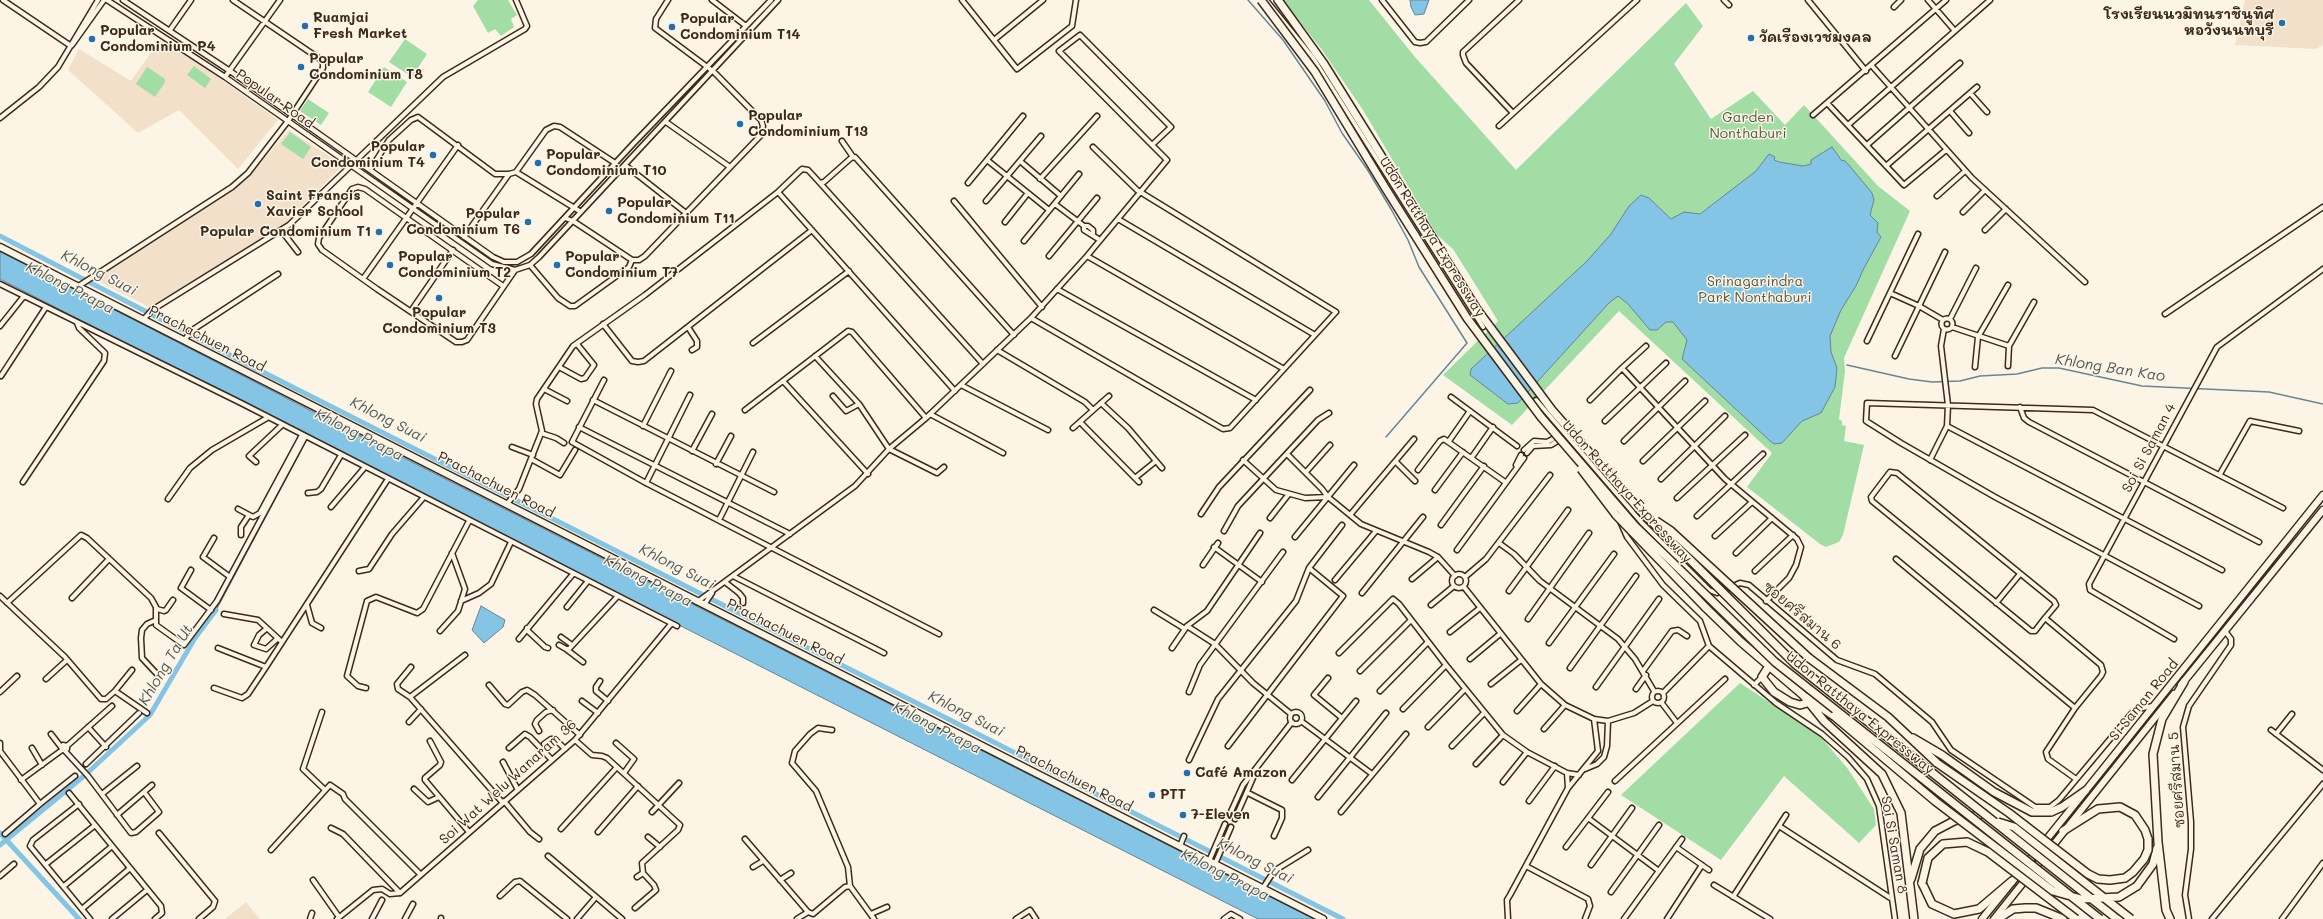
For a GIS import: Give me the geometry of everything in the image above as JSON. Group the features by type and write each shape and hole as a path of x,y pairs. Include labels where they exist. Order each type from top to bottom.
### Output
{"highway":[{"name":"Udon Ratthaya Expressway","path":"1260,0 1315,72 1386,190 1467,318 1541,417 1636,526 1775,662 2100,919"},
{"name":"Udon Ratthaya Expressway","path":"1278,0 1324,64 1476,308 1552,410 1638,508 1794,664 2117,919"},
{"path":"1541,417 1616,515 1706,608 1803,695 1834,716 1935,801 2053,891 2081,899 2119,897 2138,886 2153,864 2158,842"},
{"path":"1638,508 1671,531 1808,658 1874,706 1913,738 1937,763 2009,813 2088,874 2098,879 2110,880 2125,878 2133,872 2144,859 2148,850 2148,839 2145,830 2135,814 2120,807 2098,809 2063,831"},
{"path":"1769,666 1762,677 1774,692 1790,702 1800,705 1807,703"},
{"path":"2170,919 2166,910 2158,842 2153,776 2154,743 2162,720 2184,682"},
{"path":"1803,695 1807,703 1824,721 1882,774 1901,813 1914,919"},
{"path":"1913,738 1942,755 1994,792 2032,812 2051,812 2062,808 2085,791"},
{"path":"1910,881 1920,849 1935,831 1954,821 1979,815 2014,827 2131,919"},
{"path":"2012,881 1979,909 1954,914 1932,904 1922,883 1928,858 1933,853 1943,844 1967,842 1988,852 2076,919"},
{"path":"1998,919 2013,909 2036,908 2063,919"}],"street":[{"path":"3,0 10,2 71,46"},
{"path":"0,118 39,87 58,67 98,0"},
{"path":"71,46 77,40 104,0"},
{"name":"Popular Road","path":"107,0 225,77 411,209 492,264 515,270"},
{"name":"Popular Road","path":"123,0 230,70 415,203 493,257 504,262 517,262 531,254 615,163 771,0"},
{"path":"170,30 191,0"},
{"path":"77,287 232,187 248,173 288,121 323,68 323,63 233,0"},
{"path":"225,77 280,0"},
{"path":"145,319 152,310 281,230 444,78 524,29 527,26 516,0"},
{"path":"565,218 573,221 632,260 639,260 646,256 761,134 763,126 761,120 714,72 655,28 656,19 668,0"},
{"path":"712,0 746,26"},
{"path":"503,286 365,189 358,187 352,189 319,238 318,244 322,250 363,279 456,342 467,340 515,270 530,265 573,221 714,72 778,0"},
{"path":"962,0 1017,69 1072,26 1076,0"},
{"path":"994,40 1043,0"},
{"path":"1266,0 1313,58 1483,327"},
{"path":"1382,0 1415,42 1420,43 1426,42 1469,0"},
{"path":"1513,113 1466,63 1463,52 1519,0"},
{"path":"1499,126 1636,0"},
{"path":"1724,0 1729,5"},
{"path":"1808,0 1866,71"},
{"path":"1894,7 1901,0"},
{"path":"1928,0 1955,31"},
{"path":"1813,115 1872,66 1946,0"},
{"path":"1848,125 1990,0"},
{"path":"697,602 855,486 868,474 889,449 955,391 1014,335 1058,290 1167,160 1152,145 1130,123 1059,51 1080,35 1171,127 1152,145"},
{"path":"1867,146 1960,63"},
{"path":"1872,66 1965,171 2085,282"},
{"path":"1886,166 1976,87"},
{"path":"1970,93 1987,112"},
{"path":"1828,104 1905,185 1946,150"},
{"path":"1950,111 1969,133"},
{"path":"968,183 1023,116"},
{"path":"1040,179 1097,116"},
{"path":"370,170 389,140 415,117 423,119 495,174 509,174 516,172 546,130 554,126 560,127 615,163"},
{"path":"666,122 730,167"},
{"path":"986,201 1041,136"},
{"path":"842,142 1014,335"},
{"path":"363,279 405,217 458,145"},
{"path":"1031,318 1223,429 1230,428 1336,312 1133,187 1093,147"},
{"path":"820,183 824,182 854,157"},
{"path":"987,160 1049,210"},
{"path":"1020,161 1061,196"},
{"path":"625,165 686,213"},
{"path":"507,504 519,489 541,433 536,404 544,388 577,344 645,295 778,192 802,169 808,170 983,364"},
{"path":"1937,196 1965,171"},
{"path":"516,172 581,212"},
{"path":"464,237 509,174"},
{"path":"1024,240 1079,174"},
{"path":"1963,212 1985,190"},
{"path":"778,192 955,391"},
{"path":"1005,222 1028,193"},
{"path":"1049,256 1097,198"},
{"path":"954,201 1042,306"},
{"path":"1055,204 1084,226 1093,230 1093,234 1100,240"},
{"path":"2165,314 2323,207"},
{"path":"1985,230 2006,209"},
{"path":"1118,218 1315,335"},
{"path":"281,230 298,252"},
{"path":"603,324 632,361 644,361 812,230"},
{"path":"1867,341 1918,234"},
{"name":"Prachachuen Road","path":"0,247 77,287 186,338 697,602 1181,845 1324,919"},
{"path":"411,311 453,250"},
{"path":"1895,356 1945,252"},
{"path":"1087,256 1284,369"},
{"path":"530,265 558,298 570,306 575,306 629,267 632,260"},
{"path":"1950,319 1976,268"},
{"name":"Soi Si Saman 4","path":"2174,639 2088,588 2190,394 2218,345 2323,269"},
{"path":"753,343 849,271"},
{"path":"186,338 194,329 278,274"},
{"path":"0,284 304,436 677,626"},
{"path":"1975,367 1978,337 2008,285"},
{"path":"1058,290 1256,400"},
{"path":"1890,293 1919,306 1943,320 1950,319"},
{"path":"0,326 24,296"},
{"path":"2008,366 2009,346 2034,302"},
{"path":"1,376 46,307"},
{"path":"1950,319 1953,322 1952,327"},
{"path":"1930,460 1947,426 1948,404 1941,346 1944,329 1941,325 1943,320"},
{"path":"23,482 104,361 105,353 79,328 77,323"},
{"path":"688,327 697,341 697,347 692,350"},
{"path":"1944,329 1952,327 1978,337 2009,346"},
{"path":"745,410 848,331 852,332 928,416 1003,452"},
{"path":"559,367 581,379 585,378 594,365 577,344"},
{"path":"1590,400 1646,346"},
{"path":"997,350 1085,402 1093,410"},
{"path":"815,356 859,404 889,449 937,473 944,467"},
{"path":"1605,421 1666,363"},
{"path":"1622,368 1732,485 1798,539 1800,547 1796,565 1789,578 1766,601"},
{"path":"643,426 671,371"},
{"path":"604,380 572,442 646,483 773,547 939,634"},
{"path":"783,381 868,474"},
{"path":"1624,441 1685,381"},
{"path":"960,385 1048,430"},
{"path":"544,388 567,401"},
{"path":"1201,514 1219,487 1310,390"},
{"path":"646,483 690,395"},
{"path":"832,396 846,411 859,404"},
{"path":"1073,428 1109,396"},
{"path":"1451,397 1493,426 1517,446"},
{"path":"593,400 741,477 774,492"},
{"name":"ซอยศรีสมาน 6","path":"1536,400 1628,508 1709,590 1717,592 1744,583 1837,660 1875,674 1932,722 1951,750 2024,801 2035,807 2050,807 2059,800 2131,714 2138,709 2153,706"},
{"path":"1643,461 1704,401"},
{"path":"2200,606 1930,460 1868,423 1866,419 1867,403 1948,404 2093,410 2220,474 2283,508"},
{"path":"1101,404 1128,428 1162,468"},
{"path":"2020,407 2024,418 2029,422 2259,542"},
{"path":"1449,441 1470,411"},
{"path":"1224,531 1238,506 1318,420 1329,413"},
{"path":"692,451 712,414"},
{"path":"1660,479 1725,416"},
{"path":"168,499 190,468 212,450 267,418"},
{"path":"2220,474 2250,421 2299,431"},
{"path":"1080,422 1139,482"},
{"path":"256,462 249,456 282,425"},
{"path":"1472,457 1493,426"},
{"path":"1947,426 2222,570"},
{"path":"579,427 790,534"},
{"path":"541,433 556,438 564,443"},
{"path":"1527,450 1534,442 1550,441 1565,434"},
{"path":"1677,498 1713,466 1744,435"},
{"path":"238,509 256,517 260,513 304,436"},
{"path":"7,603 81,535 87,538 150,598 156,609 156,625 184,645 211,610 230,577 304,436"},
{"path":"716,464 731,436"},
{"path":"1350,515 1414,439"},
{"path":"1418,470 1441,440 1449,441 1505,482"},
{"path":"1306,472 1330,445"},
{"path":"512,447 532,457 560,475 575,450"},
{"path":"719,520 753,452"},
{"path":"1435,490 1463,452"},
{"path":"1286,454 1306,472 1328,497 1360,524 1438,557 1455,576"},
{"path":"1697,516 1732,485 1763,454"},
{"path":"308,493 317,492 321,489 341,455"},
{"path":"1457,550 1522,457"},
{"path":"1243,460 1276,490 1288,495 1305,498 1328,497"},
{"path":"1135,478 1156,461"},
{"path":"1396,462 1414,481"},
{"path":"1294,537 1354,465"},
{"path":"1441,525 1484,466"},
{"path":"331,507 364,467"},
{"path":"1890,472 1897,473 2020,574 2056,603 2035,631 2031,631 1996,604 1871,500 1890,472"},
{"path":"1465,577 1479,566 1499,543 1550,475"},
{"path":"214,688 242,698 248,694 388,479"},
{"path":"1270,518 1288,495"},
{"name":"Si Saman Road","path":"1982,919 2323,495"},
{"path":"359,571 369,569 392,534 424,497"},
{"path":"1715,536 1752,502"},
{"path":"1628,508 1621,514 1620,520 1623,532 1663,585 1700,621 1709,646 1663,693 1664,698 1661,702"},
{"path":"1509,591 1568,510"},
{"name":"Si Saman Road","path":"1994,919 2038,865 2063,831 2323,510"},
{"path":"241,535 241,527 249,515"},
{"path":"1362,593 1404,542 1423,516"},
{"path":"1736,553 1772,518"},
{"path":"366,688 358,686 347,676 367,601 376,597 417,613 423,609 469,521"},
{"path":"1189,760 1218,699 1296,601 1309,568 1342,525"},
{"path":"1335,580 1376,531"},
{"path":"1172,648 1186,627 1207,611 1260,533"},
{"path":"1528,619 1589,533"},
{"path":"1755,571 1793,535"},
{"path":"214,538 203,557 230,577"},
{"path":"460,602 479,593 491,584 511,542"},
{"path":"1203,565 1218,542"},
{"path":"1499,543 1514,554 1526,568 1550,588 1601,625 1624,647 1646,675 1654,691 1652,696 1653,701"},
{"path":"1214,547 1262,582"},
{"path":"1189,692 1200,665 1217,646 1283,552"},
{"path":"440,631 458,612 465,589 452,553"},
{"path":"1549,643 1614,554"},
{"path":"1412,579 1438,557"},
{"path":"72,598 109,559"},
{"path":"1896,559 2075,708"},
{"path":"1228,746 1343,596 1309,568"},
{"path":"191,570 180,588 211,610"},
{"path":"518,639 573,574"},
{"path":"1454,586 1452,581 1455,576 1460,574 1465,577"},
{"path":"1996,604 2020,574"},
{"path":"733,576 884,653"},
{"path":"1570,668 1636,576"},
{"path":"1464,587 1466,582 1465,577"},
{"path":"567,607 588,582"},
{"path":"725,582 739,592 743,598 743,603"},
{"path":"1454,586 1459,588 1464,587"},
{"path":"1431,605 1454,586"},
{"path":"1464,587 1541,684 1565,705 1594,719 1608,720 1634,713 1653,701 1661,702 1677,723"},
{"path":"704,605 713,591"},
{"path":"0,596 67,660 104,700 115,691 132,670"},
{"path":"566,649 572,645 618,597"},
{"path":"1339,653 1389,601 1393,599 1503,735 1527,752 1567,773 1579,774"},
{"path":"1596,687 1659,599"},
{"path":"156,609 166,610 173,600"},
{"path":"307,605 312,623 321,628"},
{"path":"1450,632 1480,608"},
{"path":"1154,610 1217,646 1240,670 1291,714 1292,722 1243,785 1229,816"},
{"path":"224,614 258,620 266,629 282,642"},
{"path":"2045,618 2103,668 2101,676 2075,708 2049,748 2046,756 2076,779"},
{"path":"156,620 147,624 142,630 141,638 142,658 156,673"},
{"path":"1360,671 1411,620"},
{"name":"Soi Wat Welu Wanaram 36","path":"400,893 503,801 518,790 575,740 671,624"},
{"path":"527,628 528,631 548,648"},
{"path":"266,629 259,634 254,645 266,649 277,639"},
{"path":"1643,671 1672,631 1678,630 1687,636"},
{"name":"ซอยศรีสมาน 5","path":"2189,919 2185,895 2191,849 2191,822 2183,727 2189,706 2231,645 2231,639 2225,632"},
{"path":"1470,659 1500,634"},
{"path":"561,637 572,645"},
{"path":"1380,690 1428,642"},
{"path":"559,645 583,662"},
{"name":"Soi Si Saman 8","path":"1709,646 1754,685 1822,734 1848,757 1867,779 1878,806 1894,919"},
{"path":"218,648 266,667"},
{"path":"410,697 465,655"},
{"path":"46,679 67,660"},
{"path":"1491,684 1521,660"},
{"path":"1403,709 1446,665"},
{"path":"412,668 397,684 398,689 410,697 530,832 539,839"},
{"path":"1636,689 1646,675"},
{"path":"0,692 17,676"},
{"path":"1754,685 1762,677"},
{"path":"1328,678 1314,695 1342,718"},
{"path":"1615,781 1725,679"},
{"path":"600,681 596,687 596,691 608,700"},
{"path":"1517,710 1541,684"},
{"path":"489,685 505,704 508,705 522,692 527,690 553,710 580,735"},
{"path":"1428,727 1465,689"},
{"path":"1654,691 1659,690 1663,693"},
{"path":"115,691 147,713"},
{"path":"582,701 598,713"},
{"path":"1292,780 1356,701"},
{"path":"1544,729 1565,705"},
{"path":"21,780 63,749 112,706"},
{"path":"409,722 421,709"},
{"path":"539,731 535,724 537,720 546,712 553,710"},
{"path":"322,712 303,769 325,790"},
{"path":"1291,714 1298,712 1302,717 1301,721"},
{"path":"86,764 106,747 139,713"},
{"path":"1318,797 1386,713"},
{"path":"1452,746 1484,713"},
{"path":"2276,734 2292,714"},
{"path":"1508,919 1508,900 1526,866 1568,788 1585,769 1598,751 1594,719"},
{"path":"1585,769 1597,764 1604,757 1607,746 1608,720"},
{"path":"1292,722 1298,724 1301,721"},
{"path":"1301,721 1372,774"},
{"path":"88,727 106,747"},
{"path":"832,730 818,728 810,734 795,751 792,763 816,791 848,867 850,886 874,919"},
{"path":"2271,730 2323,770"},
{"path":"51,734 88,776 129,832 133,833 158,814 159,810 144,792"},
{"path":"510,748 525,734 530,737 552,760"},
{"path":"1341,812 1406,734"},
{"path":"1476,764 1503,735"},
{"path":"544,744 551,739 555,739 565,749"},
{"path":"575,740 592,755 602,756 617,767 680,825 678,830 642,863 643,873 654,885 656,890 635,908"},
{"path":"430,741 441,762 440,765 425,778 425,780 469,832"},
{"path":"0,743 0,751 40,804"},
{"path":"616,743 634,759 624,773"},
{"path":"32,748 42,765"},
{"path":"1503,782 1527,752"},
{"path":"503,762 518,790"},
{"path":"102,794 137,766"},
{"path":"1529,801 1555,766"},
{"path":"561,829 617,767"},
{"path":"1236,819 1257,768"},
{"path":"1567,773 1568,788"},
{"path":"5,834 74,776"},
{"path":"652,812 679,783"},
{"path":"2091,784 2097,789"},
{"path":"2212,919 2323,784"},
{"path":"118,815 152,785"},
{"path":"270,850 330,785 343,794 345,799 420,874"},
{"path":"598,832 638,786"},
{"path":"414,789 428,802 439,797"},
{"path":"1566,847 1608,792"},
{"path":"69,793 162,910 155,919"},
{"path":"1248,793 1282,810 1282,818 1274,836"},
{"path":"79,804 31,842 32,849 46,864 90,919"},
{"path":"1591,865 1632,808"},
{"path":"1733,897 1786,815"},
{"path":"1588,818 1659,871"},
{"path":"1212,862 1225,824"},
{"path":"1611,892 1659,825"},
{"path":"46,864 94,826"},
{"path":"1779,826 1892,899"},
{"path":"1212,862 1232,827"},
{"path":"331,828 343,834 400,893"},
{"path":"159,833 215,901 213,907 199,919"},
{"path":"1181,845 1184,836"},
{"path":"648,837 660,847"},
{"path":"745,839 763,860 786,876 808,912 813,914 845,887 850,886"},
{"path":"1624,919 1682,839"},
{"path":"64,886 111,847"},
{"path":"1676,847 1709,870"},
{"path":"1263,888 1274,871 1308,850"},
{"path":"2038,851 2044,856"},
{"path":"548,856 622,919"},
{"path":"2031,859 2038,865"},
{"path":"753,866 763,860"},
{"path":"2282,919 2323,863"},
{"path":"1,873 14,864"},
{"path":"1667,919 1702,865"},
{"path":"1526,866 1588,899 1590,906 1585,919"},
{"path":"82,909 129,869"},
{"path":"637,877 643,873"},
{"path":"313,880 338,918 373,890 382,889 390,894 400,893"},
{"path":"500,896 515,882 520,881 567,919"},
{"path":"1714,885 1770,919"},
{"path":"112,919 147,890"},
{"path":"577,919 596,897"},
{"path":"372,919 382,900"},
{"path":"405,919 413,904"},
{"path":"871,914 886,907"},
{"path":"1016,919 1030,910 1036,919"},
{"path":"797,919 808,912"},
{"path":"310,919 312,913"},
{"path":"1224,919 1231,914 1240,919"}],"shaded area":[{"name":"โรงเรียนนวมิทนราชินูทิศ หอวังนนทบุรี","path":"2245,0 2323,0 2323,45 2316,49 2235,45"},
{"name":"Saint Francis Xavier School","path":"162,37 278,120 238,169 179,110 138,133 68,70 79,49 131,81"},
{"name":"Saint Francis Xavier School","path":"289,130 343,165 282,227 149,307 92,278 246,180"},
{"path":"246,902 260,919 225,919"}],"green space":[{"path":"478,0 508,0 517,15 511,19 514,27 501,36 495,29 488,33 473,6"},
{"name":"Srinagarindra Park Nonthaburi","path":"1283,0 1369,0 1415,57 1516,170 1686,3 1703,26 1674,64 1711,119 1753,91 1785,125 1804,105 1878,186 1910,211 1844,358 1845,371 1839,419 1842,421 1842,425 1846,426 1844,441 1864,445 1843,535 1839,542 1826,547 1820,544 1747,487 1772,453 1619,311 1512,425 1443,375 1498,321 1453,249 1437,235 1363,110 1322,50"},
{"path":"405,39 427,54 412,77 389,62"},
{"path":"194,66 211,79 205,88 187,75"},
{"path":"147,67 165,79 165,82 155,97 136,84"},
{"path":"384,67 407,82 391,107 368,92"},
{"path":"308,99 329,113 321,125 300,111"},
{"path":"290,132 311,147 303,159 281,144"},
{"path":"1740,683 1819,735 1848,769 1874,809 1876,825 1859,843 1784,776 1721,860 1621,795"}],"water":[{"path":"1410,0 1429,0 1424,14 1415,15 1411,7"},
{"name":"Srinagarindra Park Nonthaburi","path":"1832,147 1842,161 1844,160 1848,164 1872,193 1874,200 1870,215 1878,223 1877,232 1881,237 1856,286 1841,310 1830,336 1831,352 1837,368 1835,387 1821,413 1802,421 1782,443 1774,444 1770,441 1682,359 1687,340 1673,322 1666,322 1657,330 1650,330 1628,304 1618,296 1609,303 1518,403 1508,404 1470,375 1471,369 1587,261 1611,234 1629,206 1641,195 1649,198 1671,219 1684,212 1700,214 1756,171 1769,154 1775,157 1774,160 1779,162 1803,166 1811,164 1811,160"},
{"name":"Khlong Prapa","path":"0,251 321,416 1314,919 1258,919 677,624 0,279"},
{"path":"481,606 505,620 503,627 484,643 472,630"}],"waterway":[{"path":"1248,0 1283,40 1325,101 1342,133 1367,169 1391,209 1408,240 1419,267 1467,343 1386,437"},
{"name":"Khlong Suai","path":"0,236 255,368 1343,919"},
{"name":"Khlong Ban Kao","path":"1847,365 1909,379 1932,382 1960,381 1980,376 2017,374 2042,368 2059,368 2142,386 2269,392 2323,404"},
{"name":"Khlong Ta Ut","path":"216,610 299,454"},
{"name":"Khlong Ta Ut","path":"0,845 84,776 150,715 195,638 216,610"},
{"path":"0,833 79,919"}],"place":[{"name":"โรงเรียนนวมิทนราชินูทิศ หอวังนนทบุรี","path":"2282,23"},
{"name":"Ruamjai Fresh Market","path":"305,26"},
{"name":"Popular Condominium T14","path":"672,27"},
{"name":"วัดเรืองเวชมงคล","path":"1751,38"},
{"name":"Popular Condominium P4","path":"92,39"},
{"name":"Popular Condominium T8","path":"301,67"},
{"name":"Popular Condominium T13","path":"740,124"},
{"name":"Popular Condominium T4","path":"433,155"},
{"name":"Popular Condominium T10","path":"538,163"},
{"name":"Saint Francis Xavier School","path":"258,204"},
{"name":"Popular Condominium T11","path":"609,211"},
{"name":"Popular Condominium T6","path":"528,222"},
{"name":"Popular Condominium T1","path":"379,232"},
{"name":"Popular Condominium T2","path":"390,265"},
{"name":"Popular Condominium T7","path":"557,265"},
{"name":"Popular Condominium T3","path":"439,298"},
{"name":"Café Amazon","path":"1187,773"},
{"name":"PTT","path":"1152,795"},
{"name":"7-Eleven","path":"1183,815"}],"park label":[{"name":"Garden Nonthaburi","path":"1748,126"}]}
